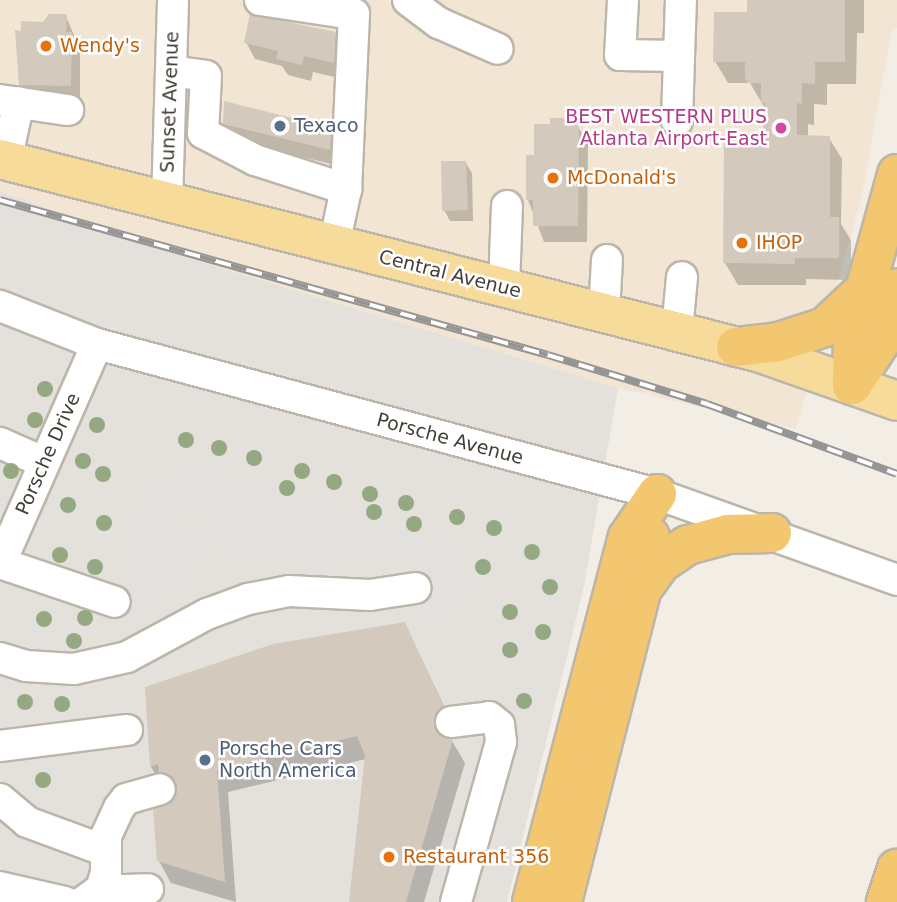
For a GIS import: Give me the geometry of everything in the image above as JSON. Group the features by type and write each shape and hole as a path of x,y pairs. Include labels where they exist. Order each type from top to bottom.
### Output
{"highway":[{"path":"852,385 881,341 887,305 897,174"},
{"path":"736,346 790,340 887,305"},
{"path":"562,902 642,589 657,494"},
{"path":"532,902 628,537 657,494"},
{"path":"642,589 661,563 688,545 728,534 772,533"},
{"path":"886,902 897,869"}],"main road":[{"name":"Central Avenue","path":"3,160 167,204 736,346 897,401"}],"street":[{"path":"260,0 354,14 346,189 334,245"},
{"path":"408,0 439,23 498,49"},
{"path":"677,121 681,0"},
{"name":"Sunset Avenue","path":"167,1 170,71 167,204"},
{"path":"617,1 620,55 679,55"},
{"path":"170,71 205,76 203,133 255,160 346,189"},
{"path":"3,160 9,101 68,110"},
{"path":"504,287 507,206"},
{"path":"604,312 607,260"},
{"path":"677,331 682,277"},
{"name":"Porsche Avenue","path":"0,306 97,344 657,494 897,580"},
{"name":"Porsche Drive","path":"0,564 97,344"},
{"path":"0,443 43,462"},
{"path":"0,564 115,602"},
{"path":"0,658 26,666 74,669 146,634 259,596 309,590 387,594 415,588"},
{"path":"451,722 489,717 499,725 501,742 456,902"},
{"path":"0,746 127,730"},
{"path":"82,902 101,889 106,836 119,808 126,799 160,789"},
{"path":"0,799 36,827 106,851"},
{"path":"0,887 65,902"},
{"path":"111,902 123,890 148,889"}],"shaded area":[{"path":"0,0 897,0 897,28 891,33 862,196 796,429 618,388 167,252 0,191"},
{"path":"0,191 167,252 618,388 584,586 507,902 0,902"},
{"path":"184,470 449,545 444,567 460,563 465,582 444,588 450,608 423,615 415,588 437,582 435,571 332,541 323,571 204,537 213,507 179,498 167,537 195,545 182,591 153,582 141,622 116,616 153,483 178,490"}],"building":[{"name":"BEST WESTERN PLUS Atlanta Airport-East","path":"747,0 845,0 845,62 815,62 815,84 802,83 802,104 797,103 797,135 830,136 830,217 839,217 839,258 795,258 795,264 723,263 724,140 762,140 765,103 761,103 761,83 748,83 745,78 745,62 713,62 714,12 747,12"},
{"name":"Wendy's","path":"49,14 67,14 66,32 72,32 71,86 19,85 15,30 21,31 21,21 43,22"},
{"path":"250,14 336,32 334,63 304,56 302,65 276,59 278,51 244,43"},
{"name":"Texaco","path":"224,101 331,128 330,150 223,124"},
{"name":"McDonald's","path":"550,118 575,118 579,125 578,226 533,226 533,200 526,200 526,155 534,155 534,124 550,124"},
{"path":"441,161 466,161 468,210 442,211"},
{"name":"Porsche Cars North America","path":"405,622 444,707 435,715 434,725 444,738 453,739 406,902 349,902 365,755 357,736 217,770 225,882 157,861 153,809 173,801 177,785 172,776 159,772 158,764 150,767 145,687 273,644"}],"railway":[{"path":"0,200 548,355 707,404 897,474"}],"place":[{"name":"Wendy's","path":"46,46"},
{"name":"Texaco","path":"280,126"},
{"name":"BEST WESTERN PLUS Atlanta Airport-East","path":"781,128"},
{"name":"McDonald's","path":"553,178"},
{"name":"IHOP","path":"742,243"},
{"name":"Porsche Cars North America","path":"205,760"},
{"name":"Restaurant 356","path":"389,857"}]}
